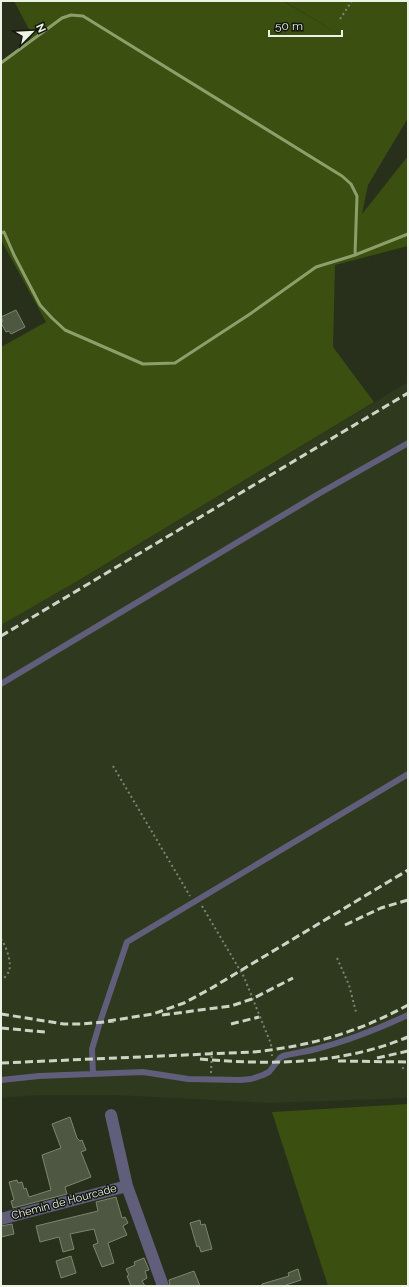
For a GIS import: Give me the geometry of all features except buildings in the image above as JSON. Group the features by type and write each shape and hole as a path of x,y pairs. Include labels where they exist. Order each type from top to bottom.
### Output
{"street":[{"name":"Chemin de Hourcade","path":"111,1116 128,1186 163,1286"},
{"name":"Chemin de Hourcade","path":"1,1219 128,1186"}],"lane":[{"path":"1,684 314,497 408,443"},
{"path":"93,1074 92,1050 127,942 408,774"},
{"path":"1,1080 39,1076 143,1072 188,1079 240,1080 258,1077 269,1072 283,1056 348,1040 377,1030 408,1015"}],"path":[{"path":"340,19 352,1"},
{"path":"113,766 196,901 241,970 271,1044 273,1059 279,1060"},
{"path":"1,939 10,967 9,973 3,979"},
{"path":"337,958 349,985 356,1012"},
{"path":"211,1079 212,1048"},
{"path":"402,1068 408,1069"}],"shaded area":[{"path":"408,382 408,1098 269,1103 115,1095 37,1095 1,1098 1,625 77,582"}],"green space":[{"path":"14,1 283,1 362,48 284,1 408,1 408,118 368,185 362,214 408,156 408,246 335,265 333,347 374,402 76,582 1,625 1,347 46,322 1,240 1,62 29,41 32,35"},
{"path":"408,1104 408,1286 328,1286 272,1112"}],"waterway":[{"path":"1,63 62,18 71,15 83,16 342,176 351,184 357,196 355,255 408,234"},
{"path":"1,233 4,232 14,255 40,305 65,330 143,364 175,363 250,314 316,267 355,255"}],"railway":[{"path":"1,636 408,393"},
{"path":"108,1021 153,1014 184,1003 210,989 408,870"},
{"path":"345,925 381,908 408,900"},
{"path":"162,1015 231,1006 252,999 293,978"},
{"path":"1,1063 253,1052 294,1046 333,1037 389,1015 408,1005"},
{"path":"1,1014 64,1024 114,1021"},
{"path":"231,1024 259,1017"},
{"path":"1,1028 45,1032"},
{"path":"200,1059 253,1062 306,1061 357,1053 408,1037"},
{"path":"377,1058 408,1051"},
{"path":"338,1061 408,1062"}]}
